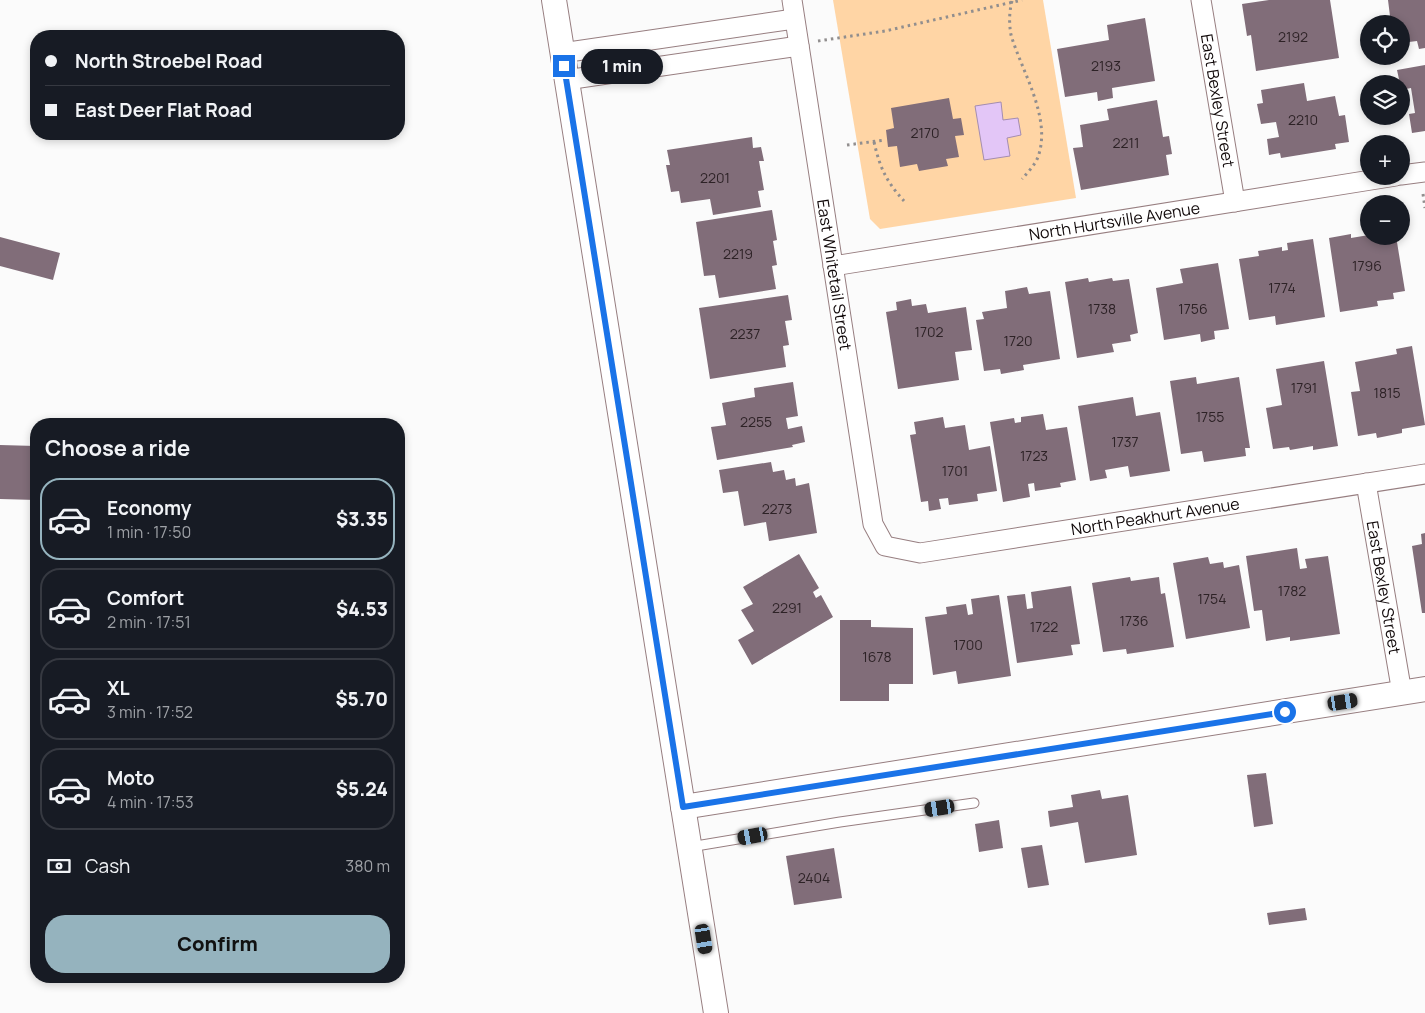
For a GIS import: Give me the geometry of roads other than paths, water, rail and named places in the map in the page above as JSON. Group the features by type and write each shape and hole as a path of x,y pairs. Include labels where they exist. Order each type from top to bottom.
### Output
{"street":[{"path":"554,0 716,1013"},
{"name":"East Whitetail Street","path":"792,0 873,524 885,546"},
{"name":"East Bexley Street","path":"1202,0 1235,202"},
{"path":"562,53 794,19"},
{"path":"566,80 799,46"},
{"path":"1410,174 1425,172"},
{"name":"North Hurtsville Avenue","path":"833,266 1360,182"},
{"name":"North Peakhurt Avenue","path":"885,546 920,553 1425,474"},
{"name":"East Bexley Street","path":"1366,483 1402,693"},
{"path":"683,807 1425,690"}],"lane":[{"path":"690,847 840,822 974,803"}]}
